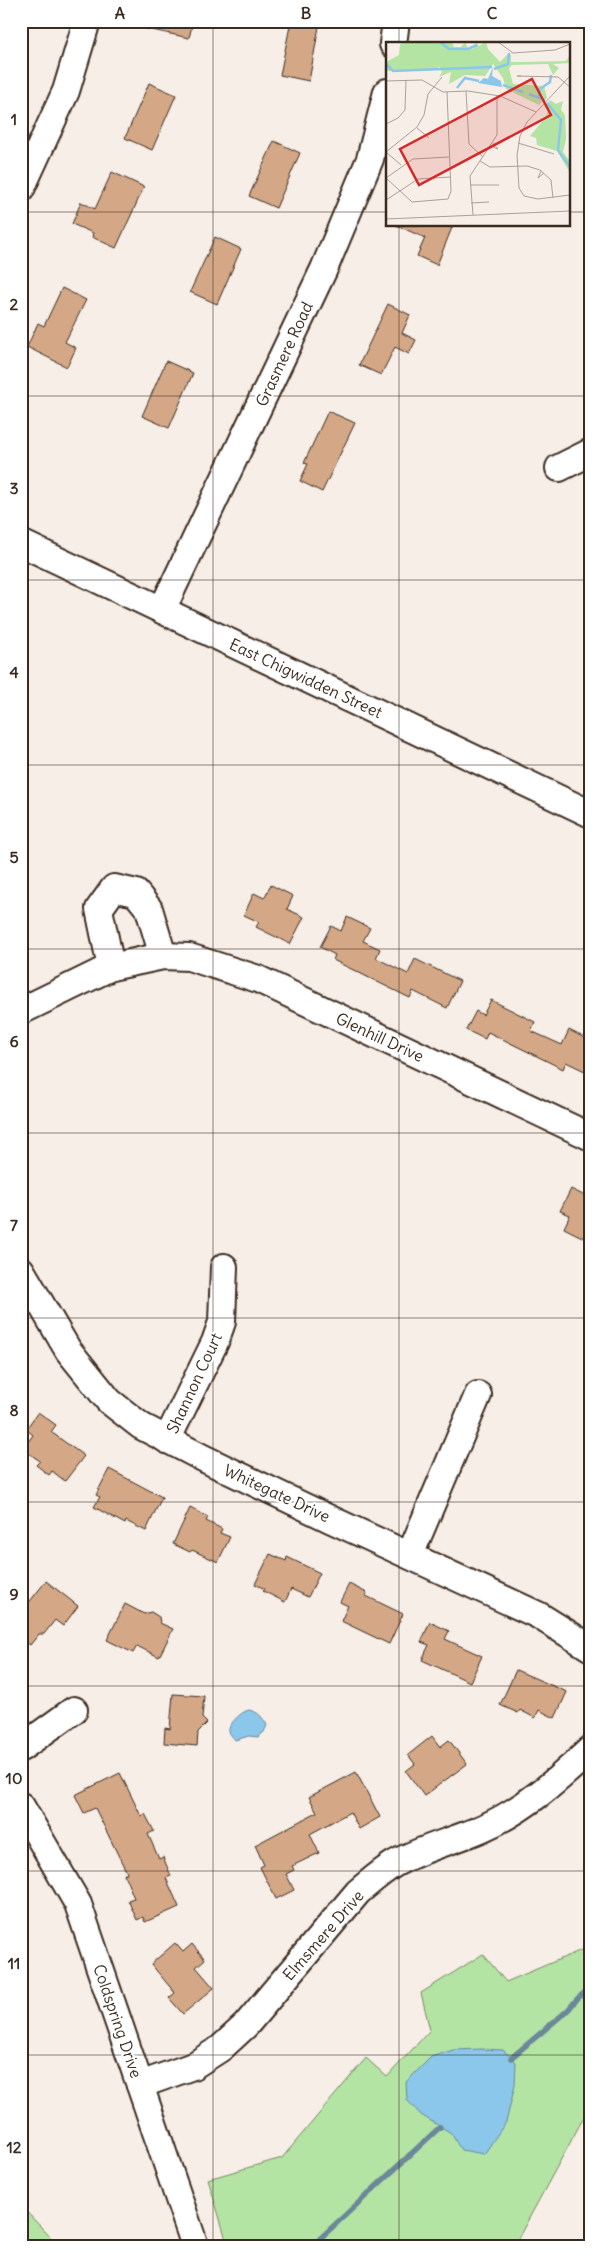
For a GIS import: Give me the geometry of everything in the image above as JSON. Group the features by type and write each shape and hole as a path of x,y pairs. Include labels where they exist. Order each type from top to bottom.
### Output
{"street":[{"path":"21,189 66,91 87,21"},
{"path":"393,42 396,21"},
{"name":"Grasmere Road","path":"162,610 324,269 370,159 386,96"},
{"path":"558,468 591,452"},
{"name":"East Chigwidden Street","path":"21,543 591,814"},
{"path":"111,967 99,909 114,888 136,893 149,909 163,956"},
{"name":"Glenhill Drive","path":"21,1012 111,967 163,956 189,957 258,979 591,1137"},
{"name":"Shannon Court","path":"167,1440 222,1322 224,1267"},
{"name":"Whitegate Drive","path":"24,1282 68,1350 109,1401 141,1426 322,1515 538,1615 591,1648"},
{"path":"410,1555 478,1395"},
{"path":"21,1748 74,1710"},
{"name":"Elmsmere Drive","path":"140,2085 193,2066 228,2042 246,2025 358,1892 379,1874 396,1863 484,1828 503,1817 546,1788 591,1749"},
{"name":"Coldspring Drive","path":"21,1806 78,1904 196,2246"}],"green space":[{"path":"591,1946 591,2104 514,2246 228,2246 208,2179 282,2158 366,2058 387,2077 430,2030 421,1993 483,1954 506,1982"},
{"path":"21,2206 59,2246 21,2246"}],"water":[{"path":"249,1710 258,1714 267,1725 264,1732 258,1737 249,1736 235,1740 229,1729 240,1715"},
{"path":"453,2050 503,2050 516,2062 515,2085 506,2122 484,2154 461,2150 451,2133 421,2115 407,2100 406,2082 431,2057"}],"building":[{"path":"144,21 193,21 189,38 143,28"},
{"path":"291,21 320,21 309,81 280,75"},
{"path":"149,83 176,95 152,150 125,138"},
{"path":"274,141 300,153 276,208 249,196"},
{"path":"112,172 144,187 116,248 92,237 93,233 72,224 81,202 95,209"},
{"path":"398,226 453,226 437,265 417,256 425,238"},
{"path":"215,237 241,249 217,304 190,292"},
{"path":"62,288 86,300 65,342 76,348 67,367 27,347 38,323 44,326"},
{"path":"388,304 410,315 402,333 416,340 409,354 395,347 381,375 359,365"},
{"path":"166,361 193,373 169,428 142,416"},
{"path":"328,411 355,423 322,492 300,481 308,464 304,463"},
{"path":"271,885 293,896 287,909 304,917 290,944 256,927 259,922 244,915 254,893 264,898"},
{"path":"347,917 370,928 363,941 380,949 376,958 408,974 415,959 460,981 447,1008 413,991 410,998 333,960 335,955 320,947 331,926 341,931"},
{"path":"491,1000 535,1022 531,1031 562,1045 569,1030 591,1041 591,1074 566,1062 563,1069 488,1032 485,1039 466,1030 476,1011 483,1015"},
{"path":"571,1189 591,1199 591,1224 584,1238 564,1228 570,1215 560,1211"},
{"path":"38,1412 56,1425 51,1432 84,1456 65,1481 52,1471 49,1475 36,1465 40,1461 23,1449 33,1435 26,1429"},
{"path":"109,1469 162,1497 146,1531 126,1521 125,1524 94,1507 100,1497 96,1495"},
{"path":"190,1508 208,1517 206,1521 222,1529 220,1533 230,1537 218,1562 173,1544"},
{"path":"270,1554 286,1561 287,1557 320,1573 308,1597 291,1589 285,1602 263,1591 265,1589 255,1584"},
{"path":"46,1581 78,1606 63,1626 55,1620 44,1634 39,1634 30,1645 21,1638 21,1600 27,1605"},
{"path":"349,1584 367,1593 366,1596 403,1614 389,1644 341,1621 348,1606 340,1602"},
{"path":"125,1604 144,1614 151,1612 159,1617 160,1623 173,1629 159,1657 137,1646 133,1653 107,1640"},
{"path":"430,1622 449,1631 445,1639 482,1656 470,1682 422,1660 429,1645 421,1642"},
{"path":"516,1670 567,1692 555,1718 539,1710 535,1718 520,1710 518,1713 500,1705"},
{"path":"173,1694 204,1696 202,1718 207,1723 198,1732 197,1746 164,1743 165,1728 170,1729"},
{"path":"432,1736 440,1747 449,1740 467,1764 424,1796 406,1771 415,1764 408,1755"},
{"path":"356,1772 380,1817 359,1829 350,1812 310,1834 319,1853 292,1866 294,1870 286,1874 294,1890 276,1899 260,1867 264,1865 255,1845 317,1812 309,1797"},
{"path":"120,1773 141,1816 145,1814 154,1831 148,1834 159,1859 163,1857 171,1876 166,1878 179,1907 145,1922 143,1917 137,1920 128,1900 134,1898 124,1874 127,1873 95,1808 84,1813 75,1795"},
{"path":"175,1943 183,1952 192,1944 205,1959 196,1967 214,1988 183,2014 169,1998 175,1993 151,1964"}],"waterway":[{"path":"511,2058 568,2010 591,1987"},
{"path":"312,2246 440,2127"}]}
